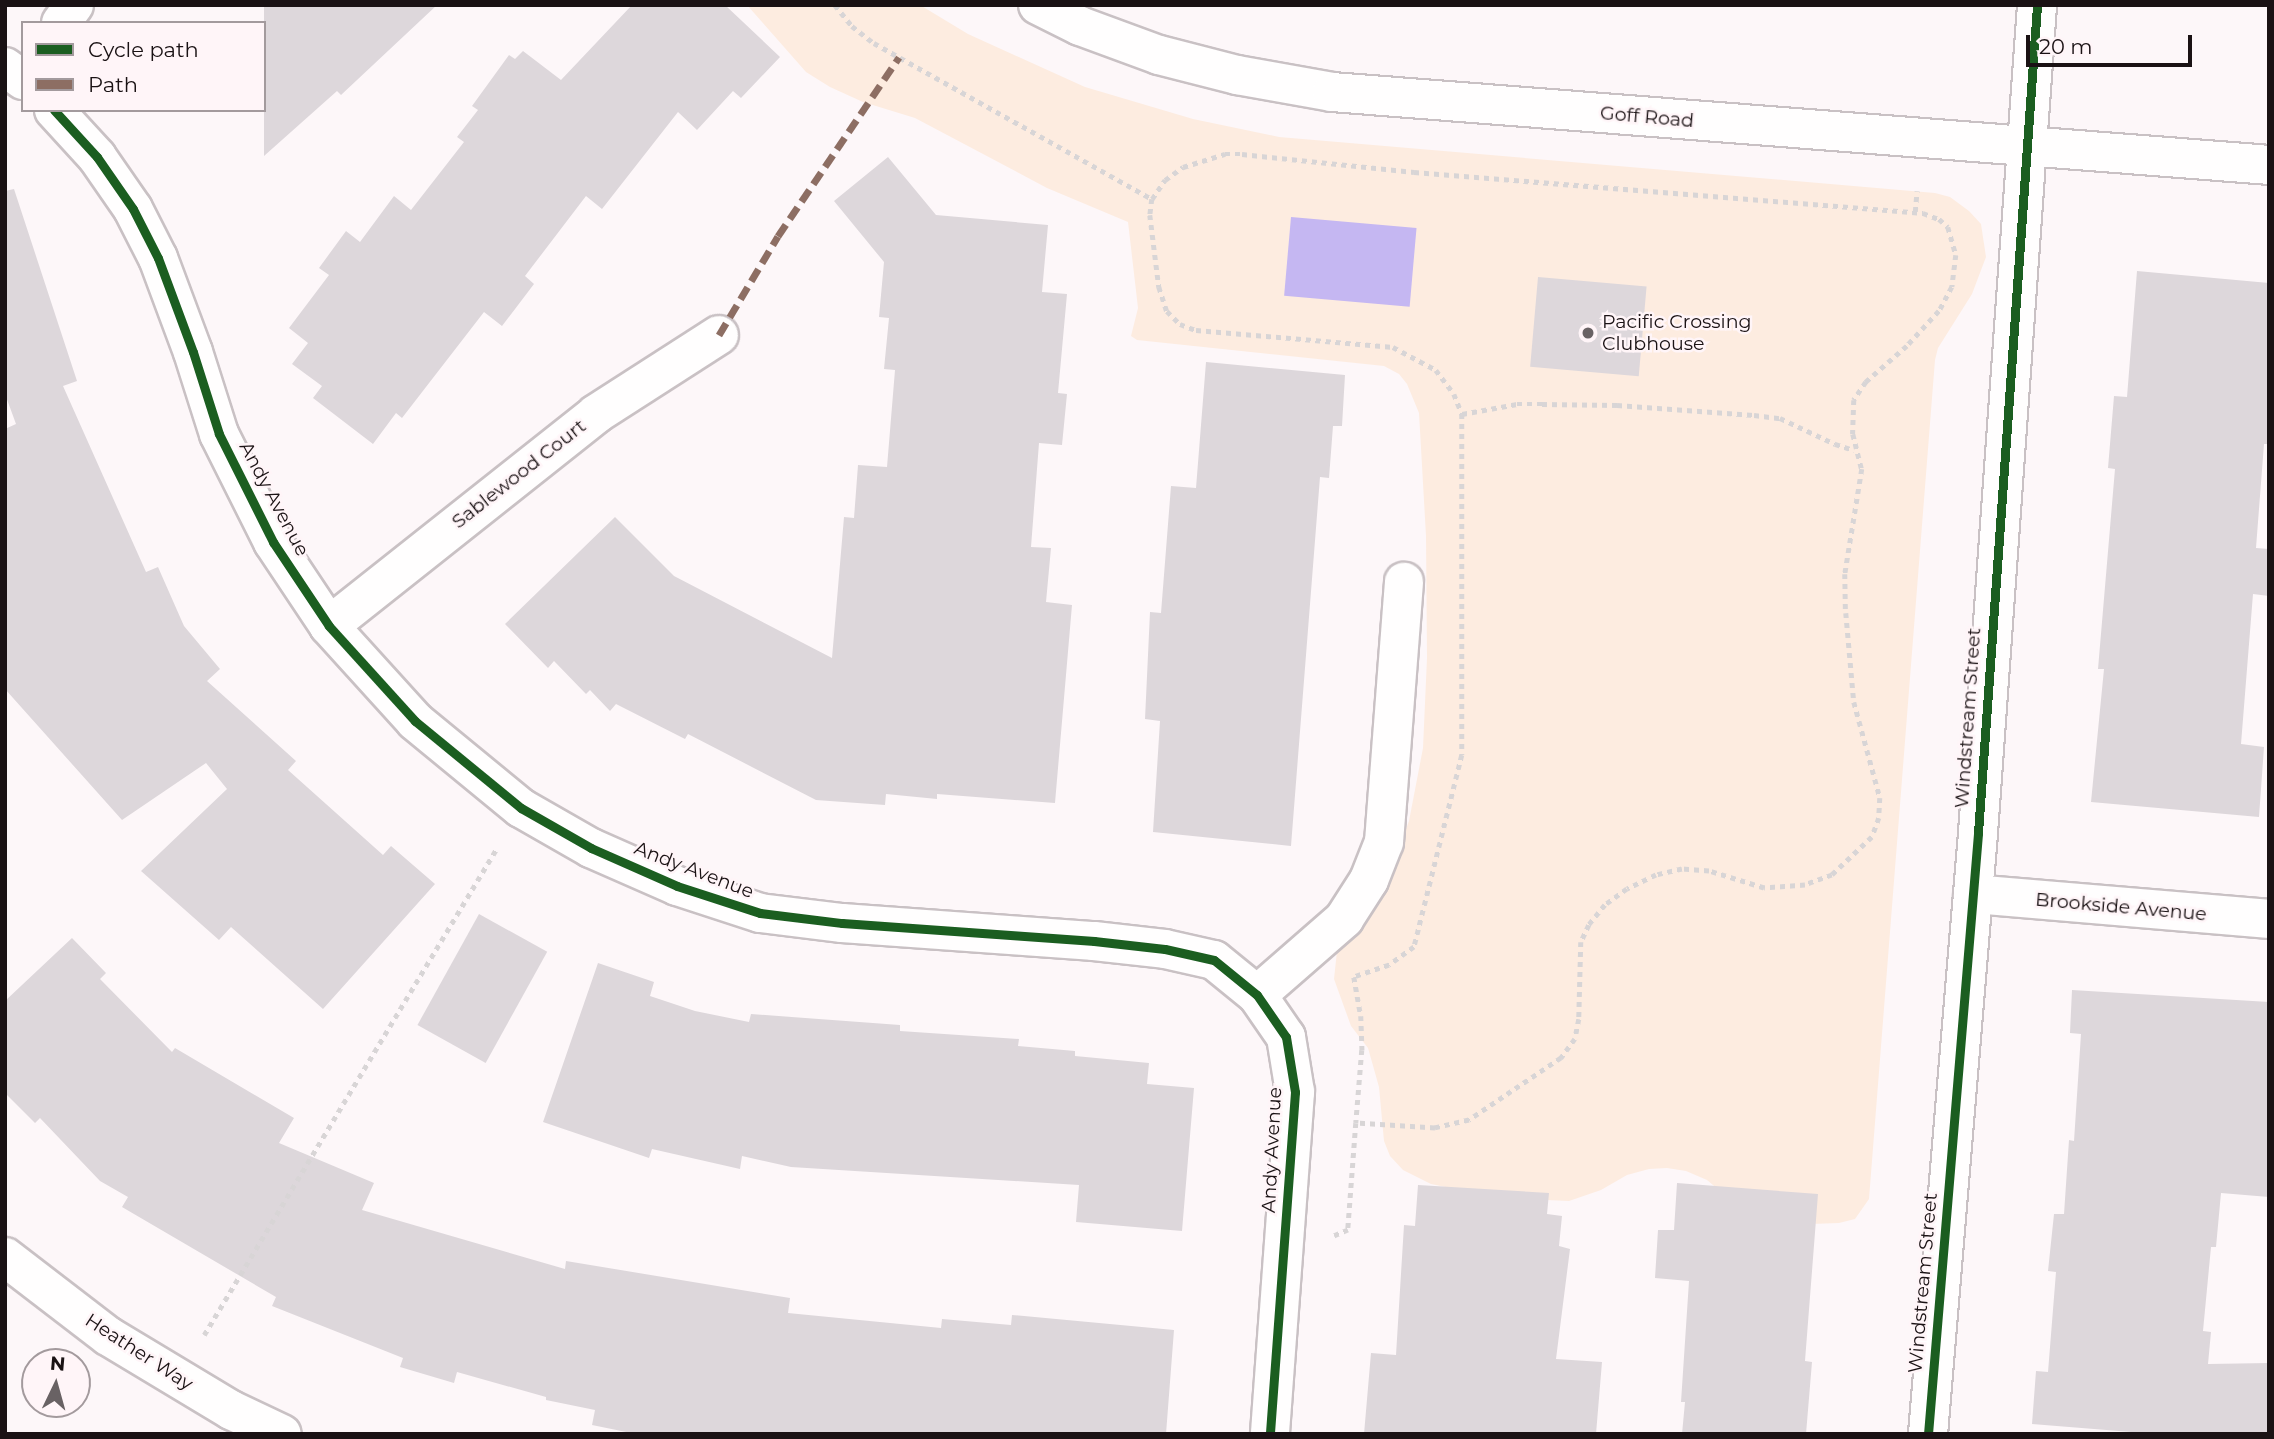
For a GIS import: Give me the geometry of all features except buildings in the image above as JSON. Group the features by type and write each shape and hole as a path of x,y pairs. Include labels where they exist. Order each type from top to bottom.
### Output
{"street":[{"path":"63,21 75,5"},
{"name":"Goff Road","path":"1038,5 1080,26 1159,55 1237,75 1332,92 2269,165"},
{"name":"Windstream Street","path":"1928,1434 1973,894 2037,5"},
{"name":"Andy Avenue","path":"56,112 97,156 133,209 158,257 219,434 273,542 329,626 415,721 520,808 592,848 677,886 760,913 842,923 1094,941 1165,949 1214,960 1257,995 1286,1037 1294,1092 1270,1434"},
{"name":"Sablewood Court","path":"329,626 596,414 719,335"},
{"path":"1257,995 1344,919 1369,880 1384,842 1405,582"},
{"name":"Brookside Avenue","path":"1973,894 2269,919"},
{"name":"Heather Way","path":"5,1257 108,1336 231,1410 282,1434"}],"path":[{"path":"835,5 852,26 874,43 1152,199"},
{"path":"1354,977 1389,965 1414,947 1462,755 1462,414 1454,394 1436,370 1393,347 1196,330 1180,324 1167,311 1159,287 1150,215 1152,199 1165,180 1183,167 1225,154 1915,212 1939,219 1948,227 1956,255 1952,287 1939,311 1924,329 1866,382 1854,400 1854,450 1862,469 1845,574 1848,653 1854,702 1880,798 1879,818 1872,837 1832,875 1805,885 1764,888 1709,871 1682,869 1656,875 1626,889 1605,905 1589,925 1581,942 1579,1019 1575,1040 1562,1058 1469,1120 1435,1128 1356,1124"},
{"path":"1915,212 1917,191"},
{"path":"1462,414 1517,404 1542,404 1617,405 1754,415 1780,418 1854,450"},
{"path":"178,1378 520,808"},
{"path":"1283,1259 1348,1230 1362,1050 1354,977 1325,936"}],"shaded area":[{"path":"747,5 920,5 968,34 1085,87 1193,119 1279,137 1935,193 1950,197 1981,224 1986,257 1972,294 1938,348 1935,360 1869,1199 1855,1219 1839,1223 1811,1224 1725,1195 1707,1180 1686,1171 1667,1168 1649,1169 1627,1175 1601,1190 1569,1201 1499,1198 1431,1184 1403,1170 1390,1156 1384,1141 1379,1087 1368,1048 1351,1026 1334,979 1338,942 1395,858 1409,821 1423,748 1427,658 1426,536 1419,413 1407,384 1399,374 1384,366 1137,340 1131,336 1138,308 1128,222 1047,188 915,118 863,102 830,87 806,72"},
{"path":"1291,217 1417,228 1410,307 1284,296"}],"marked path":[{"path":"719,335 778,236 899,57"}],"cycle path":[{"path":"1928,1434 1978,833 2037,5"},
{"path":"56,112 97,157 133,209 158,258 193,352 219,434 273,542 329,626 415,721 521,808 591,848 677,886 760,913 842,923 1094,941 1165,949 1214,960 1257,995 1286,1037 1295,1092 1270,1434"}],"place":[{"name":"Pacific Crossing Clubhouse","path":"1588,333"}]}
